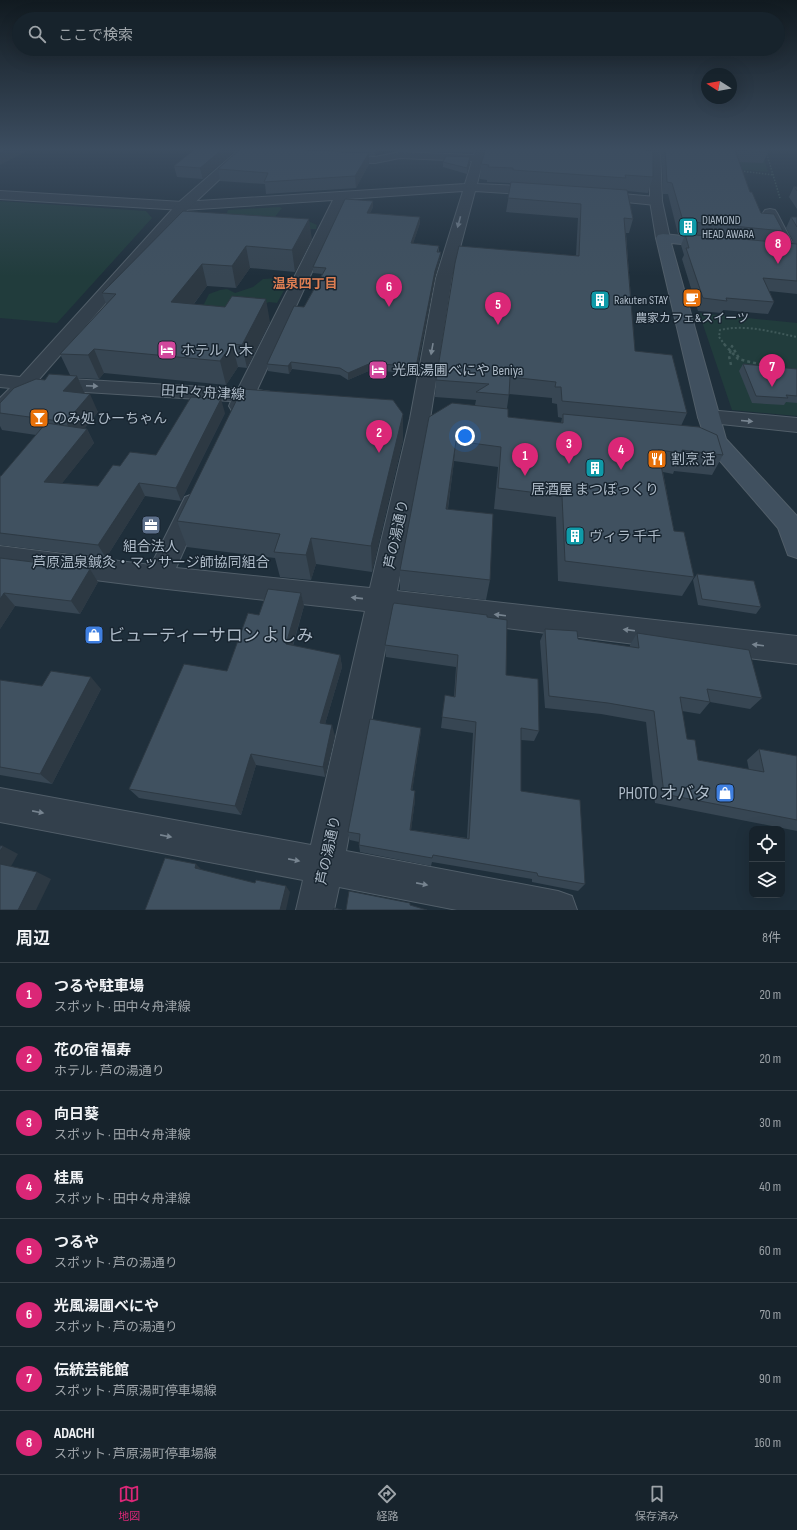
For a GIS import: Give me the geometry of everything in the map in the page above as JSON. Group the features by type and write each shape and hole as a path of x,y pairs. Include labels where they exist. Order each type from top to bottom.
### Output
{"main road":[{"path":"727,244 663,238 708,417 716,442 793,525 797,548"},
{"path":"766,248 791,246"}],"street":[{"path":"0,411 183,206 201,190"},
{"path":"0,195 183,206 413,190"},
{"name":"芦の湯通り","path":"315,910 421,413 444,278 467,190"},
{"path":"527,190 553,192"},
{"path":"655,190 663,238"},
{"path":"585,195 656,201"},
{"path":"232,422 341,196"},
{"path":"770,214 791,246"},
{"name":"田中々舟津線","path":"0,380 245,394 291,399"},
{"path":"708,417 797,425"},
{"path":"695,440 716,442"},
{"path":"158,577 202,486"},
{"path":"0,557 158,577 382,601 797,650"},
{"path":"0,805 558,910"}],"path":[{"path":"768,367 740,360 732,355 719,338 720,330 727,328 752,329 797,336"},
{"path":"731,365 729,356 732,346 740,360"}],"green space":[{"path":"0,201 146,211 152,218 57,323 0,318"},
{"path":"282,208 274,218 308,221 317,225 316,229 220,230 228,210"},
{"path":"279,278 287,280 287,285 277,303 269,302 258,307 189,312 204,304 209,294 227,289 235,293 253,287 263,279"},
{"path":"699,313 797,323 797,416 732,410"}],"building":[{"path":"509,190 627,190 633,219 624,218 635,351 672,355 687,413 562,401 561,387 555,387 556,382 510,377 509,395 476,392 489,384 436,380 459,246 579,256 581,204 508,198"},
{"path":"674,190 749,190 752,192 761,213 774,214 783,231 683,221"},
{"path":"345,199 373,201 367,213 420,217 411,243 439,246 437,252 441,252 435,271 416,367 371,363 348,373 340,368 291,362 288,366 267,364 294,306 304,307 326,268 313,267"},
{"path":"183,211 309,219 292,250 246,246 232,266 202,264 171,302 225,307 232,296 266,299 242,345 232,344 220,361 94,349 88,355 60,354 116,294 102,293"},
{"path":"791,217 797,217 797,227"},
{"path":"685,234 797,244 797,281 763,278 774,302 726,298 727,301 703,298 686,248 689,248"},
{"path":"743,364 797,369 797,396 786,395 788,398 756,396"},
{"path":"49,374 77,376 63,391 90,394 66,422 0,413 0,403 14,388 36,379 45,380"},
{"path":"242,389 393,400 403,414 371,546 311,538 306,555 274,552 280,534 177,521"},
{"path":"191,397 221,399 176,488 139,483 98,545 0,533 0,476 46,423 87,429 44,482 98,486 113,465 120,466 130,452 156,455"},
{"path":"452,403 508,409 508,417 563,423 563,414 699,427 717,435 723,455 682,450 682,453 658,450 674,531 684,532 694,577 565,561 562,496 498,488 501,447 456,441 446,509 493,514 490,580 400,570 429,417"},
{"path":"0,558 90,569 71,601 4,593 0,599"},
{"path":"697,574 754,581 761,607 702,599"},
{"path":"268,589 301,593 286,644 340,655 320,723 332,725 323,767 251,754 235,806 129,789 184,664 227,671 248,613 259,615"},
{"path":"394,603 487,615 487,617 507,620 506,675 538,679 539,731 521,728 521,791 580,800 585,884 538,876 537,873 433,855 432,858 359,845 360,834 348,832 370,719 421,728 411,790 415,791 410,830 469,839 476,722 442,717 445,695 455,697 458,655 385,645"},
{"path":"545,629 577,631 578,639 639,648 637,633 749,650 762,698 707,689 710,702 680,697 687,739 695,740 698,760 764,772 759,749 797,756 797,820 664,794 654,711 608,703 549,696"},
{"path":"51,671 91,677 40,774 0,767 0,680 42,686"},
{"path":"165,858 196,864 195,868 255,883 256,880 286,886 280,910 145,910"},
{"path":"0,864 37,872 18,910 0,910"},
{"path":"349,891 410,903 410,905 427,910 346,910"}],"place":[{"name":"DIAMOND HEAD AWARA","path":"688,227"},
{"name":"ADACHI","path":"778,264"},
{"name":"農家カフェ&スイーツ","path":"692,298"},
{"name":"Rakuten STAY","path":"600,300"},
{"name":"光風湯圃べにや","path":"389,307"},
{"name":"つるや","path":"498,325"},
{"name":"ホテル 八木","path":"167,350"},
{"name":"光風湯圃べにや Beniya","path":"378,370"},
{"name":"伝統芸能館","path":"772,387"},
{"name":"のみ処 ひーちゃん","path":"39,418"},
{"name":"花の宿 福寿","path":"379,453"},
{"name":"割烹 活","path":"657,459"},
{"name":"向日葵","path":"569,464"},
{"name":"居酒屋 まつぼっくり","path":"595,468"},
{"name":"桂馬","path":"621,470"},
{"name":"つるや駐車場","path":"525,476"},
{"name":"組合法人 芦原温泉鍼灸・マッサージ師協同組合","path":"151,525"},
{"name":"ヴィラ 千千","path":"575,536"},
{"name":"ビューティーサロン よしみ","path":"94,635"},
{"name":"PHOTO オバタ","path":"725,793"}],"district":[{"name":"温泉四丁目","path":"305,283"}]}
